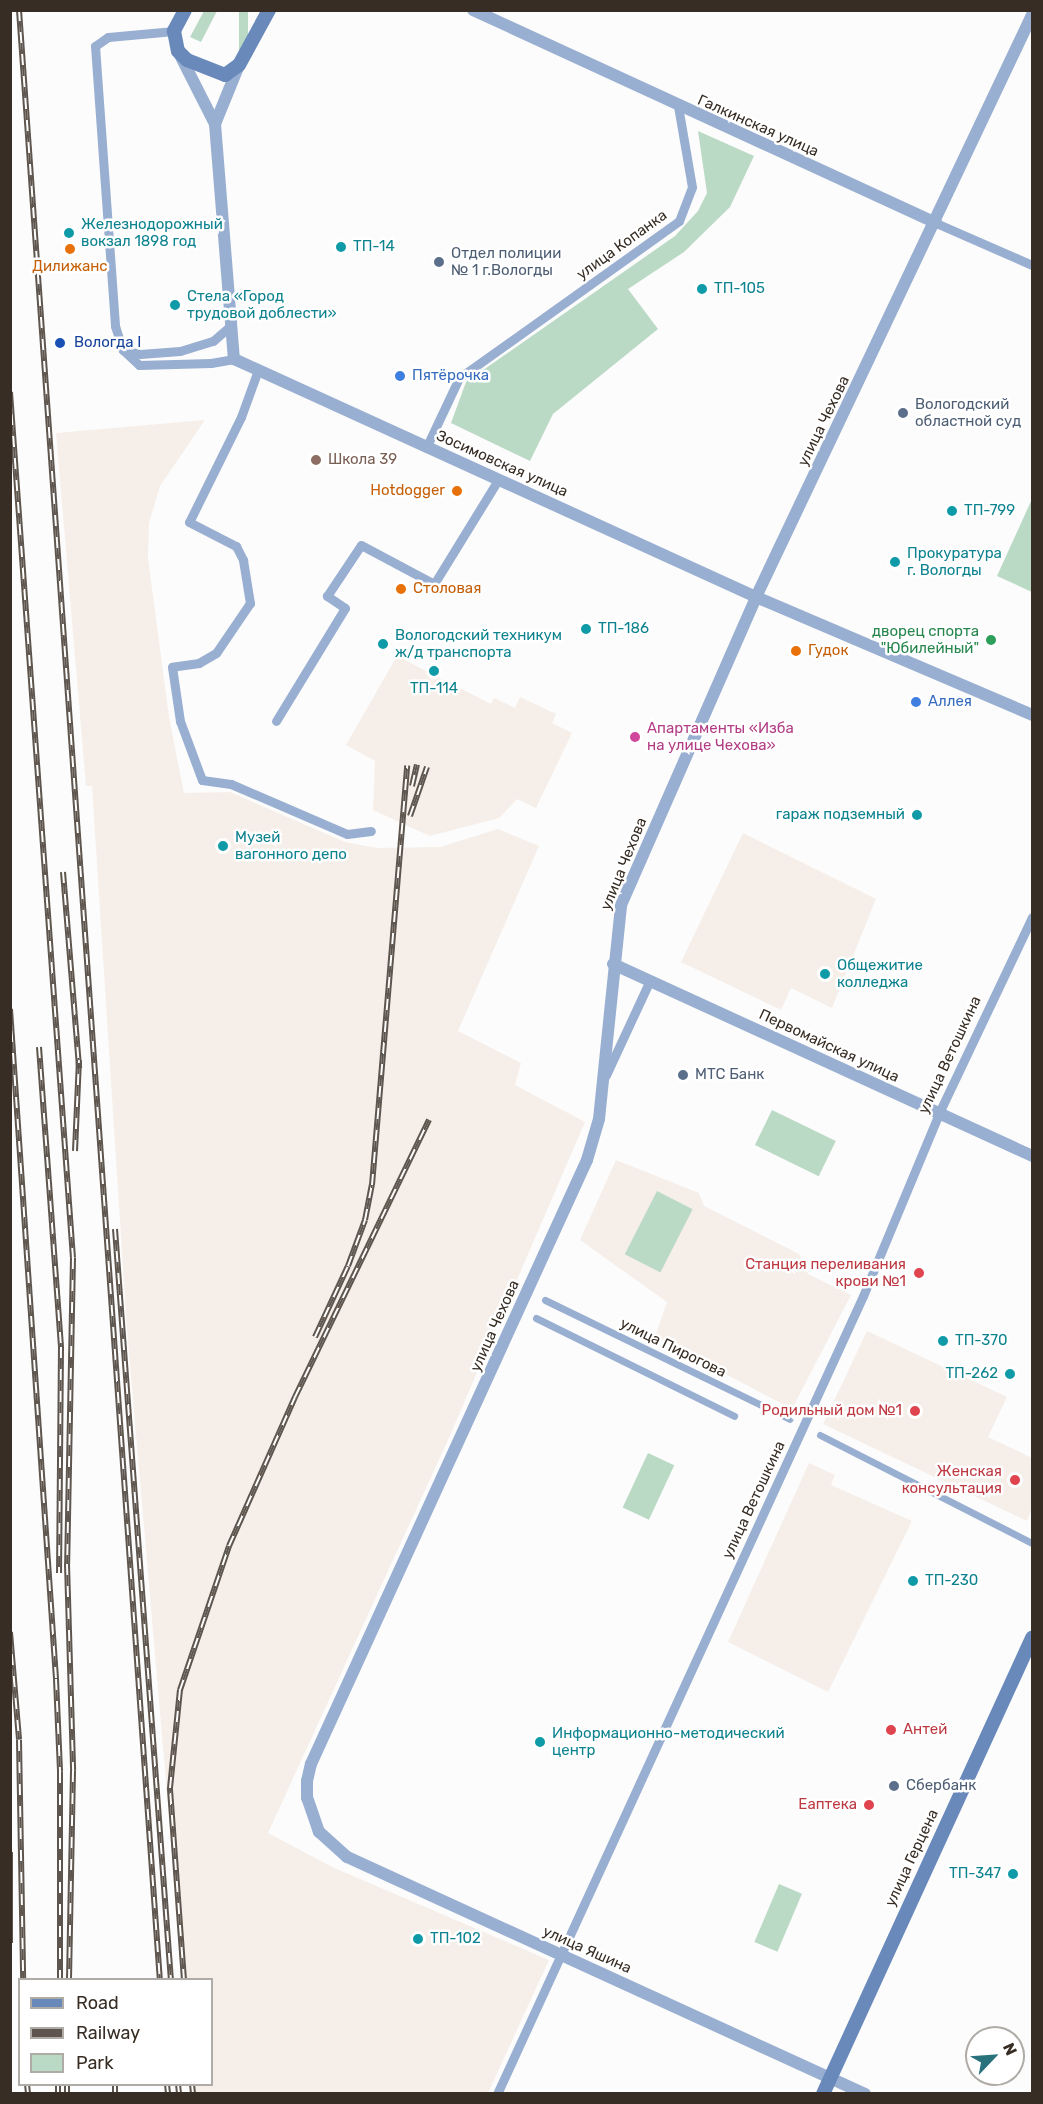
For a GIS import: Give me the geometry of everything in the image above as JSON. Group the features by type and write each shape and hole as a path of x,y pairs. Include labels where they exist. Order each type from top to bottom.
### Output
{"main road":[{"path":"185,10 176,27 178,51 215,74 225,75 239,65 269,10"},
{"name":"улица Герцена","path":"823,2094 1032,1638"}],"street":[{"name":"Галкинская улица","path":"473,10 678,106 1032,265"},
{"name":"улица Чехова","path":"311,1816 307,1781 311,1764 587,1160 599,1119 613,964 621,905 756,597 936,222 1032,15"},
{"path":"176,27 108,37 95,46 115,326 123,350 133,361 147,367 234,359 215,123 178,51"},
{"path":"215,123 239,65"},
{"name":"улица Копанка","path":"426,448 459,378 679,221 692,187 678,106"},
{"path":"123,350 155,354 180,351 213,341 230,326"},
{"name":"Зосимовская улица","path":"234,359 756,597 1032,716"},
{"path":"258,370 241,417 189,522 236,546 243,560 250,603 216,653 199,663 172,667 180,721 202,780 231,784 347,834 371,831"},
{"path":"276,721 345,608 327,596 361,545 434,584 498,480"},
{"name":"улица Ветошкина","path":"497,2094 863,1296 939,1113 1032,917"},
{"name":"Первомайская улица","path":"613,964 1032,1156"},
{"path":"603,1080 650,980"},
{"name":"улица Пирогова","path":"544,1300 790,1419"},
{"path":"536,1318 734,1416"},
{"path":"820,1435 1032,1543"},
{"name":"улица Яшина","path":"311,1816 330,1845 347,1857 865,2094"}],"shaded area":[{"path":"205,420 160,486 149,523 148,558 169,717 184,793 230,792 345,842 377,848 440,847 498,829 539,846 458,1031 521,1063 515,1085 585,1122 448,1440 268,1833 332,1867 549,1960 488,2093 190,2093 190,2086 213,2086 213,1978 183,1978 127,1330 92,786 86,786 56,433"},
{"path":"397,656 491,704 494,698 515,708 520,697 556,714 552,723 572,733 536,808 517,799 499,818 430,836 373,810 375,761 346,745"},
{"path":"743,833 876,899 832,1008 791,988 781,1010 681,962"},
{"path":"616,1160 699,1193 704,1206 799,1254 808,1274 851,1295 792,1409 655,1337 667,1302 580,1240"},
{"name":"Родильный дом №1","path":"867,1331 1007,1397 988,1437 1032,1458 1032,1508 1027,1521 823,1424"},
{"path":"809,1463 835,1475 831,1485 912,1521 828,1692 728,1642"}],"green space":[{"path":"204,11 217,11 201,42 190,37"},
{"path":"239,11 248,11 248,56 239,56"},
{"path":"698,131 754,156 730,207 684,252 628,289 658,329 553,414 530,461 451,423 466,382 675,236 698,211 707,193"},
{"path":"1032,499 1032,592 997,576"},
{"path":"772,1110 836,1141 819,1176 755,1145"},
{"path":"657,1191 693,1209 660,1272 625,1254"},
{"path":"648,1453 674,1465 649,1520 623,1507"},
{"path":"779,1884 802,1894 777,1952 754,1942"}],"railway":[{"path":"19,10 160,1978"},
{"path":"10,392 73,1258 67,1564 73,1771 69,1978"},
{"path":"315,1337 348,1266 365,1220 372,1185 407,765"},
{"path":"412,786 417,765"},
{"path":"410,816 427,767"},
{"path":"63,872 79,1068"},
{"path":"10,1009 56,1679 60,1772 60,1978"},
{"path":"39,1047 61,1347 59,1573"},
{"path":"75,1151 79,1060"},
{"path":"184,1978 170,1788 180,1690 229,1546 295,1397 429,1120"},
{"path":"115,1229 171,1978"},
{"path":"10,1632 19,1740 23,1978"},
{"path":"10,1852 10,1943"},
{"path":"27,2086 28,2094"},
{"path":"58,2086 58,2094"},
{"path":"67,2086 67,2094"},
{"path":"115,2086 115,2094"},
{"path":"167,2086 168,2094"},
{"path":"178,2086 179,2094"},
{"path":"192,2086 193,2094"}],"place":[{"name":"Железнодорожный вокзал 1898 год","path":"69,233"},
{"name":"ТП-14","path":"341,247"},
{"name":"Дилижанс","path":"70,249"},
{"name":"Отдел полиции № 1 г.Вологды","path":"439,262"},
{"name":"ТП-105","path":"702,289"},
{"name":"Стела «Город трудовой доблести»","path":"175,305"},
{"name":"Вологда I","path":"60,343"},
{"name":"Пятёрочка","path":"400,376"},
{"name":"Вологодский областной суд","path":"903,413"},
{"name":"Школа 39","path":"316,460"},
{"name":"Hotdogger","path":"457,491"},
{"name":"ТП-799","path":"952,511"},
{"name":"Прокуратура г. Вологды","path":"895,562"},
{"name":"Столовая","path":"401,589"},
{"name":"ТП-186","path":"586,629"},
{"name":"дворец спорта \"Юбилейный\"","path":"991,640"},
{"name":"Вологодский техникум ж/д транспорта","path":"383,644"},
{"name":"Гудок","path":"796,651"},
{"name":"ТП-114","path":"434,671"},
{"name":"Аллея","path":"916,702"},
{"name":"Апартаменты «Изба на улице Чехова»","path":"635,737"},
{"name":"гараж подземный","path":"917,815"},
{"name":"Музей вагонного депо","path":"223,846"},
{"name":"Общежитие колледжа","path":"825,974"},
{"name":"МТС Банк","path":"683,1075"},
{"name":"Станция переливания крови №1","path":"919,1273"},
{"name":"ТП-370","path":"943,1341"},
{"name":"ТП-262","path":"1010,1374"},
{"name":"Родильный дом №1","path":"915,1411"},
{"name":"Женская консультация","path":"1015,1480"},
{"name":"ТП-230","path":"913,1581"},
{"name":"Антей","path":"891,1730"},
{"name":"Информационно-методический центр","path":"540,1742"},
{"name":"Сбербанк","path":"894,1786"},
{"name":"Еаптека","path":"869,1805"},
{"name":"ТП-347","path":"1013,1874"},
{"name":"ТП-102","path":"418,1939"}]}
